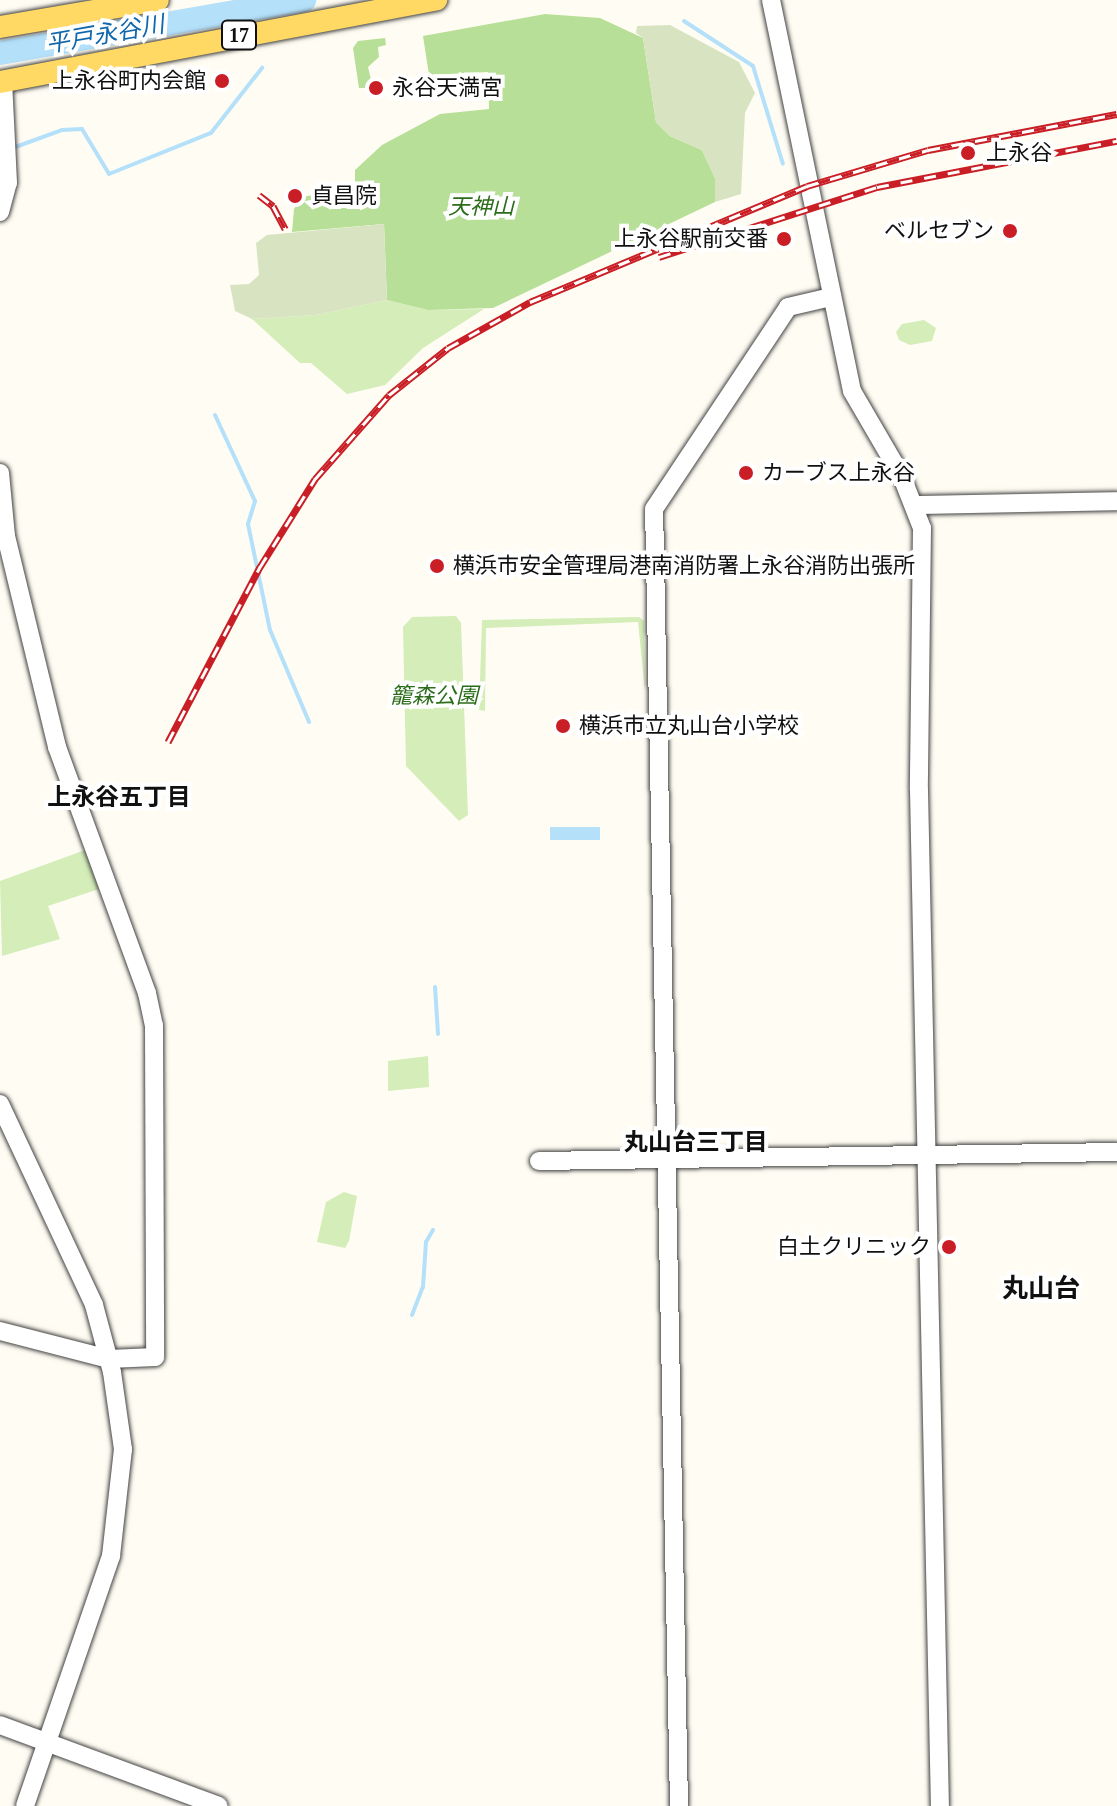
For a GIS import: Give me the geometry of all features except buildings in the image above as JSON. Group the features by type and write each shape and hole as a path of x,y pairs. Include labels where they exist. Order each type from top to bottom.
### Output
{"main road":[{"path":"0,27 158,0"},
{"name":"17","path":"1,82 436,0"}],"street":[{"path":"771,0 852,391 916,505 924,604 919,774 940,1806"},
{"path":"0,212 8,183 1,82"},
{"path":"679,1806 654,509 788,307 831,297"},
{"path":"0,473 6,536 57,747 147,993 154,1025 155,1357 109,1359 0,1331"},
{"path":"916,505 1117,501"},
{"path":"0,1104 94,1305 109,1359 123,1449 111,1556 25,1806"},
{"path":"539,1161 1117,1152"},
{"path":"0,1725 219,1806"}],"green space":[{"name":"天神山","path":"545,14 600,18 643,38 656,122 670,136 702,150 715,178 715,202 493,308 428,310 387,300 384,224 292,232 294,209 302,197 355,188 355,170 382,145 440,114 489,109 488,72 429,75 423,36"},
{"path":"670,25 739,62 755,93 745,113 741,194 715,202 715,178 702,150 670,136 656,122 643,38 636,33 637,26"},
{"path":"385,38 386,45 378,47 379,57 368,67 373,88 359,88 353,48 358,41"},
{"path":"384,224 387,300 316,315 252,319 235,311 230,285 249,284 259,275 256,243 267,235"},
{"path":"387,300 428,310 484,309 423,348 385,385 347,394 311,363 300,363 252,319 316,315"},
{"path":"924,320 936,328 932,341 910,345 899,340 896,332 902,324"},
{"name":"籠森公園","path":"456,616 461,623 468,815 459,821 406,766 403,627 412,617"},
{"path":"639,617 644,621 645,691 638,622 486,628 485,711 479,710 482,620"},
{"path":"85,850 99,889 48,906 60,939 2,956 0,881"},
{"path":"428,1056 429,1087 388,1091 388,1061"},
{"path":"344,1192 357,1196 349,1241 345,1248 317,1242 326,1202"}],"water":[{"path":"550,827 600,827 600,840 550,840"}],"waterway":[{"name":"平戸永谷川","path":"0,53 304,0"},
{"path":"684,21 753,66 783,164"},
{"path":"10,149 62,130 82,129 109,174 211,133 262,68"},
{"path":"215,415 255,501 248,524 270,630 309,722"},
{"path":"435,987 438,1034"},
{"path":"412,1315 423,1287 426,1242 433,1230"}],"railway":[{"path":"168,742 260,567 315,479 389,395 448,348 530,302 807,186 928,150 1117,114"},
{"path":"659,257 877,187 1117,141"},
{"path":"259,195 273,206 285,229"}],"place":[{"name":"上永谷町内会館","path":"222,81"},
{"name":"永谷天満宮","path":"376,88"},
{"name":"上永谷","path":"968,153"},
{"name":"貞昌院","path":"295,196"},
{"name":"ベルセブン","path":"1010,231"},
{"name":"上永谷駅前交番","path":"784,239"},
{"name":"カーブス上永谷","path":"746,473"},
{"name":"横浜市安全管理局港南消防署上永谷消防出張所","path":"437,566"},
{"name":"横浜市立丸山台小学校","path":"563,726"},
{"name":"白土クリニック","path":"949,1247"}],"district":[{"name":"上永谷五丁目","path":"119,798"},
{"name":"丸山台三丁目","path":"696,1143"},
{"name":"丸山台","path":"1041,1289"}]}
